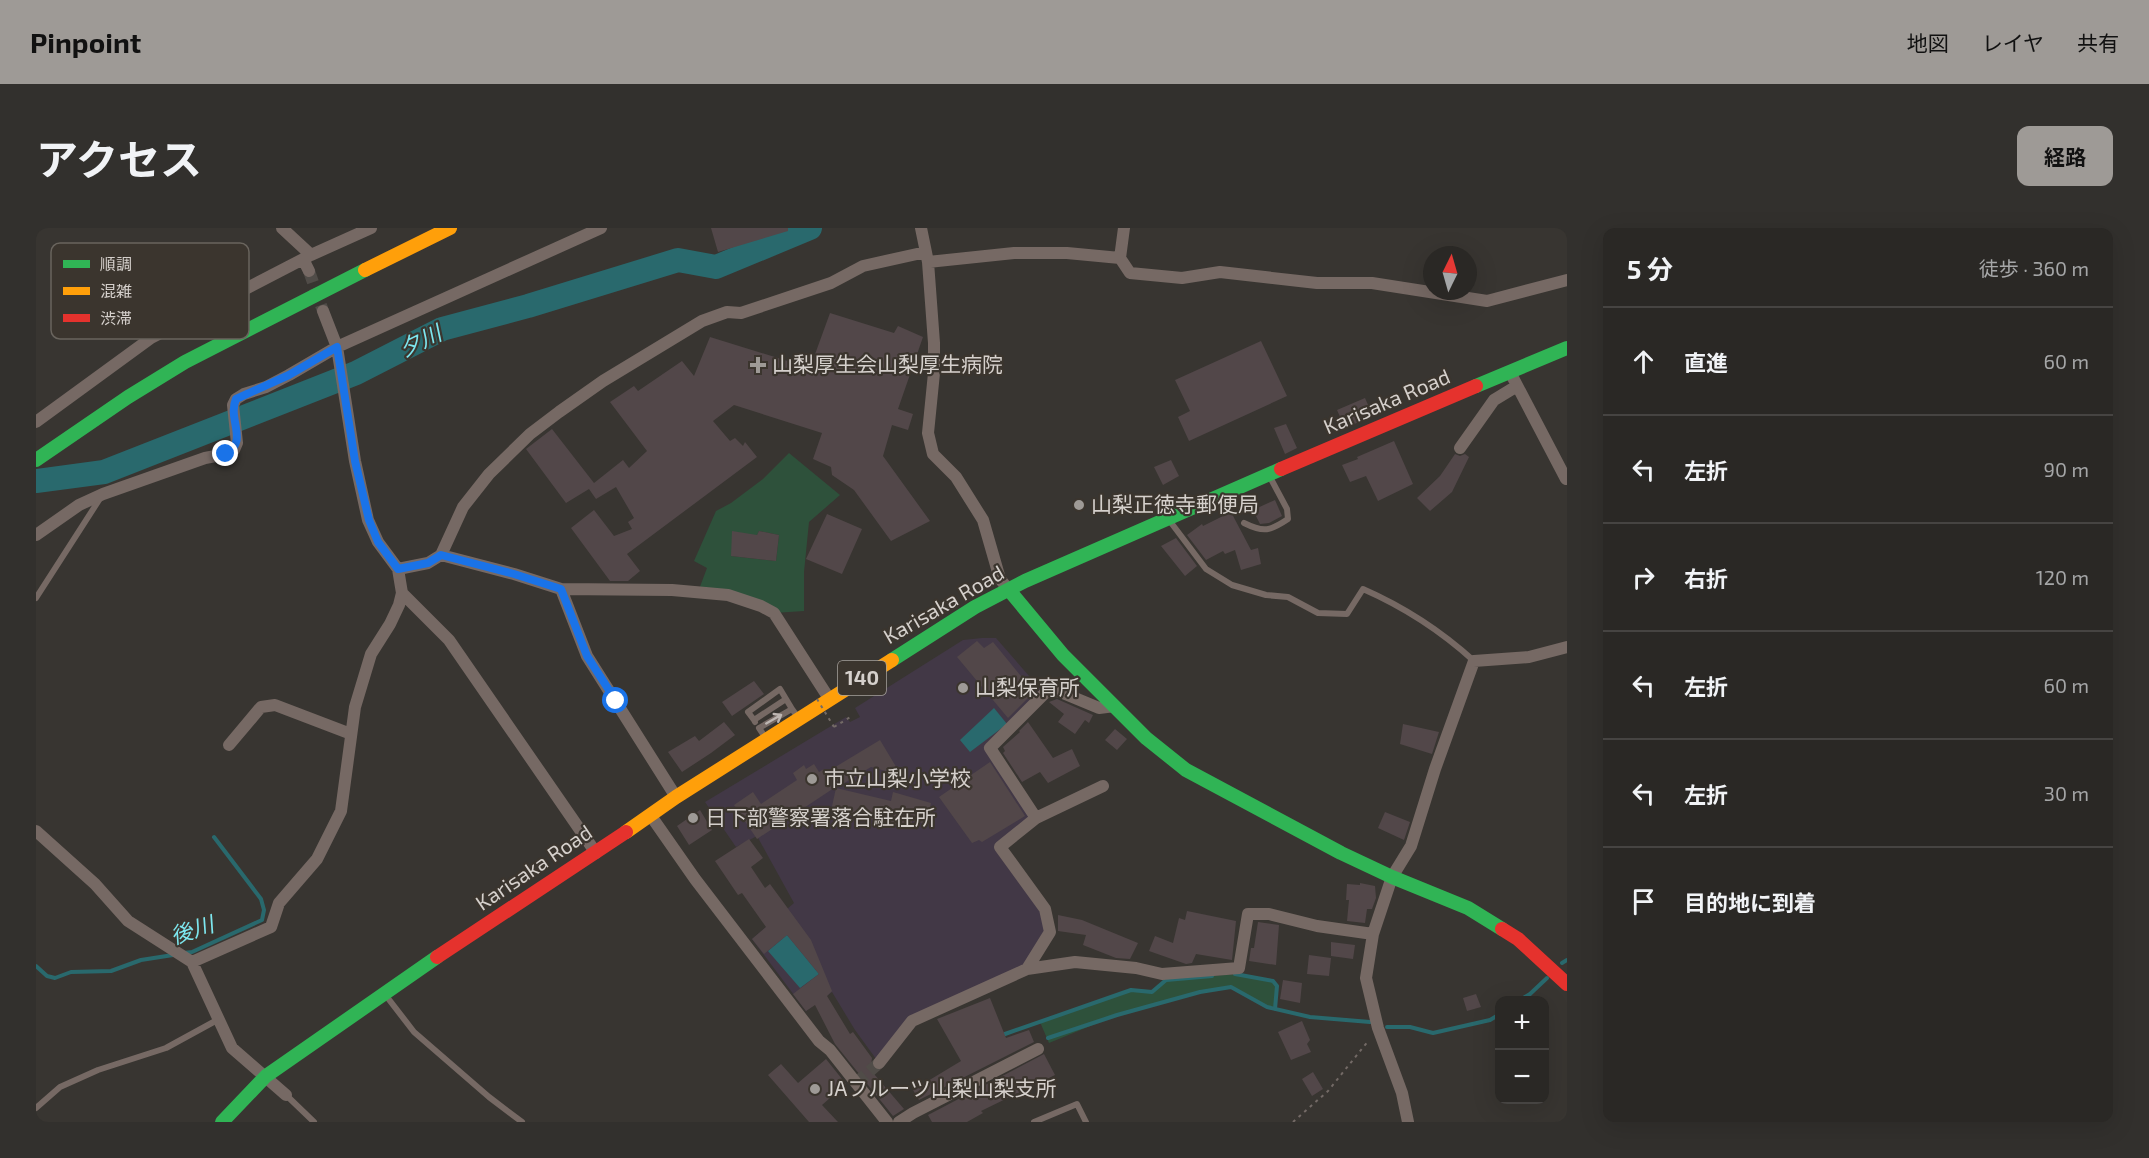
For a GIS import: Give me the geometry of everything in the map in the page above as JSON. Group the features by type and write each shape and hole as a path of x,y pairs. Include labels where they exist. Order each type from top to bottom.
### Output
{"main road":[{"path":"249,328 450,228"},
{"path":"36,460 104,412 184,363 229,339"},
{"name":"Karisaka Road","path":"222,1122 266,1076 383,993 596,853 676,797 767,740 796,714 823,700 965,613 1009,590 1169,519 1567,348"},
{"path":"1009,590 1062,655 1146,738 1186,770 1392,877 1468,908 1518,939 1567,984"}],"street":[{"path":"282,228 307,257 309,271"},
{"path":"36,535 79,505 103,494 234,450 237,443 233,410 236,399 244,394 266,387 337,347 601,228"},
{"path":"921,228 927,257 934,373 928,434 933,454 956,477 983,520 1000,579 1009,590"},
{"path":"1124,228 1120,258 1130,273 1182,278 1220,272 1317,283 1372,283 1487,301 1567,280"},
{"path":"249,287 364,230"},
{"path":"398,569 428,563 441,555 463,507 489,474 559,411 650,351 702,321 727,312 741,313 831,283 863,266 927,257 1014,253 1120,258"},
{"path":"192,963 271,927 279,903 316,858 341,811 355,707 371,654 390,624 402,593 398,569 378,542 369,520 355,461 337,347 322,311"},
{"path":"36,422 150,339"},
{"path":"1510,372 1566,479"},
{"path":"1460,448 1494,400 1517,386"},
{"path":"441,555 561,589 672,590 728,596 761,606 774,613 823,700"},
{"path":"561,589 587,656 676,797"},
{"path":"402,593 449,640 596,853"},
{"path":"1408,1122 1402,1093 1378,1028 1366,978 1373,934 1392,877 1411,846 1434,769 1474,661 1529,657 1567,647"},
{"path":"1036,818 990,748 1046,692 1059,691 1099,708 1115,706"},
{"path":"229,745 261,707 275,705 351,734"},
{"path":"1027,969 1050,932 1045,909 1000,847 1036,818 1102,786"},
{"path":"651,816 695,879 813,1032 887,1122"},
{"path":"36,831 95,884 128,921 192,963 232,1048 286,1095"},
{"path":"879,1063 912,1021 1027,969 1075,962 1136,968 1162,974 1239,968 1248,914 1269,914 1317,926 1373,934"},
{"path":"899,1122 1038,1048"}],"lane":[{"path":"1244,523 1255,528 1270,530 1288,519 1287,509 1269,476"},
{"path":"36,598 103,494"},
{"path":"1169,519 1202,564 1232,585 1266,595 1288,597 1318,613 1347,614 1363,590 1393,602 1448,637 1474,661"},
{"path":"759,728 796,714 780,689 748,712 767,740"},
{"path":"754,720 786,699"},
{"path":"383,993 414,1032 489,1097 522,1122"},
{"path":"36,1108 60,1087 98,1070 165,1048 219,1019"},
{"path":"286,1095 314,1122"},
{"path":"1034,1122 1077,1104 1086,1122"}],"path":[{"path":"823,700 834,727 852,716"},
{"path":"1293,1122 1328,1090 1378,1028"}],"shaded area":[{"path":"996,638 1043,692 987,743 1036,818 1000,848 1045,909 1050,932 1027,969 912,1021 879,1063 832,992 806,1011 752,939 794,903 757,836 736,847 705,802 846,717 850,722 860,717 855,708 963,640"}],"green space":[{"path":"789,453 840,495 809,522 804,572 804,611 774,613 698,592 707,568 694,561 716,511 731,503 763,479","holes":["759,531 779,535 776,561 731,556"]},
{"path":"1236,974 1273,981 1277,986 1275,1009 1262,1006 1231,987 1200,992 1117,1015 1049,1043 1040,1022 1131,990 1152,992 1166,980"}],"water":[{"path":"994,708 1007,724 970,752 960,740"},
{"path":"787,935 819,974 800,988 768,951"}],"building":[{"path":"711,228 788,228 788,231 718,252"},
{"path":"830,313 894,333 898,326 923,337 898,409 913,414 908,430 892,425 883,456 930,521 891,541 854,490 832,475 831,467 813,459 822,433 734,405 713,421 730,441 735,438 743,446 745,442 757,457 627,554 640,571 628,581 610,581 571,528 594,510 614,536 632,529 628,522 634,518 616,487 596,499 589,489 566,503 526,449 552,429 594,483 623,460 629,468 647,451 610,402 634,386 638,391 682,361 694,376 710,337 810,368"},
{"path":"1261,341 1287,396 1189,441 1178,417 1190,411 1175,380"},
{"path":"1365,398 1373,416 1345,428 1337,410"},
{"path":"1286,424 1297,448 1285,454 1274,428"},
{"path":"1394,441 1413,484 1378,501 1366,476 1350,482 1342,465"},
{"path":"1455,454 1460,456 1465,454 1469,457 1452,492 1430,511 1417,498 1440,476"},
{"path":"1171,460 1179,476 1163,485 1154,467"},
{"path":"1275,500 1282,516 1269,523 1260,524 1253,510"},
{"path":"1231,512 1251,550 1258,548 1261,564 1241,570 1235,550 1225,554 1223,551 1206,560 1187,535 1202,524 1203,526"},
{"path":"827,514 862,529 842,574 806,559"},
{"path":"732,531 757,535 759,531 779,535 776,561 731,556"},
{"path":"1176,538 1197,566 1185,576 1161,546"},
{"path":"977,641 984,648 993,642 1034,692 1008,718 957,657"},
{"path":"754,681 764,694 732,716 722,702"},
{"path":"1057,699 1093,715 1089,723 1085,720 1075,734 1058,722 1064,714 1049,702"},
{"path":"724,722 735,735 682,772 668,752 695,736 699,741"},
{"path":"1028,722 1053,758 1072,749 1080,766 1048,783 1040,772 1022,782 1003,753 1005,751 1003,747"},
{"path":"1403,724 1439,732 1432,754 1400,744"},
{"path":"1115,729 1127,739 1117,750 1105,740"},
{"path":"880,740 901,775 871,767 836,788 837,786 757,839 734,805 753,792 761,804 797,780 793,773 804,765 806,769 814,764 819,772 824,769 827,772"},
{"path":"990,762 1025,816 982,842 979,840 972,843 939,797"},
{"path":"836,788 891,801 893,792 931,803 927,824 912,821 912,825 903,823 902,826 831,811"},
{"path":"700,810 712,830 689,845 677,826"},
{"path":"1385,812 1410,822 1404,840 1378,828"},
{"path":"749,839 763,858 751,867 765,888 770,884 811,940 832,991 827,996 850,1034 853,1032 872,1058 871,1065 877,1071 874,1074 904,1109 893,1116 835,1044 815,1005 806,1011 793,994 819,974 787,935 764,954 752,939 766,927 742,893 738,895 715,861"},
{"path":"1360,883 1375,886 1376,898 1372,909 1367,909 1365,923 1347,921 1349,900 1346,900 1347,884 1360,885"},
{"path":"1187,911 1236,921 1232,960 1196,954 1192,963 1186,964 1149,951 1155,936 1173,943 1179,918 1185,920"},
{"path":"1058,915 1082,920 1138,943 1130,959 1116,958 1083,945 1086,935 1058,931"},
{"path":"1258,922 1279,925 1276,965 1249,961 1251,948 1254,948"},
{"path":"1331,942 1355,945 1353,959 1331,956"},
{"path":"1309,955 1331,958 1329,976 1307,974"},
{"path":"1283,980 1302,983 1300,1003 1280,999"},
{"path":"1476,994 1481,1007 1467,1011 1463,998"},
{"path":"990,998 1006,1038 1029,1030 1034,1042 919,1100 913,1090 961,1061 937,1019"},
{"path":"1302,1021 1310,1040 1307,1044 1311,1052 1291,1060 1278,1032"},
{"path":"1044,1054 1055,1075 981,1111 983,1113 967,1122 932,1122 928,1115"},
{"name":"JAフルーツ山梨山梨支所","path":"826,1059 846,1084 822,1105 838,1122 809,1122 768,1075 781,1064 798,1083"},
{"path":"1313,1072 1323,1089 1312,1096 1302,1079"}],"waterway":[{"name":"夕川","path":"36,481 104,472 356,373 442,329 528,306 678,260 716,267 810,228"},
{"name":"後川","path":"184,953 192,952 262,920 264,910 261,899 214,837"},
{"name":"後川","path":"36,966 47,976 55,978 71,972 111,971 141,960 173,955"},
{"path":"1562,963 1567,960"},
{"path":"1235,974 1273,981 1277,986 1275,1009"},
{"path":"1005,1034 1131,990 1152,992 1166,980 1212,976"},
{"path":"1527,996 1547,978"},
{"path":"1048,1038 1117,1015 1200,992 1231,987 1267,1007 1310,1017 1370,1022"},
{"path":"1387,1027 1410,1027 1433,1033 1495,1017"}],"tunnel":[{"path":"309,271 323,311"},
{"path":"856,1083 879,1063"}],"traffic: fast":[{"path":"249,329 365,270"},
{"path":"36,460 128,397 185,362 230,339"},
{"path":"1476,386 1567,348"},
{"path":"892,660 975,607 1025,581 1281,469"},
{"path":"1009,590 1063,655 1146,738 1186,770 1341,853 1468,908 1502,929"},
{"path":"222,1122 266,1076 437,957"}],"traffic: slow":[{"path":"365,270 450,228"},
{"path":"626,832 676,797 892,660"}],"traffic: jam":[{"path":"1281,469 1476,386"},
{"path":"437,957 626,832"},
{"path":"1502,929 1518,939 1567,984"}],"place":[{"name":"山梨厚生会山梨厚生病院","path":"758,365"},
{"name":"山梨正徳寺郵便局","path":"1079,505"},
{"name":"山梨保育所","path":"963,688"},
{"name":"市立山梨小学校","path":"812,779"},
{"name":"日下部警察署落合駐在所","path":"693,818"},
{"name":"JAフルーツ山梨山梨支所","path":"815,1089"}],"route":[{"path":"226,454 234,450 237,443 233,410 236,399 266,387 337,347 355,461 369,520 378,542 398,569 428,563 441,555 561,589 587,656 616,701"}]}
